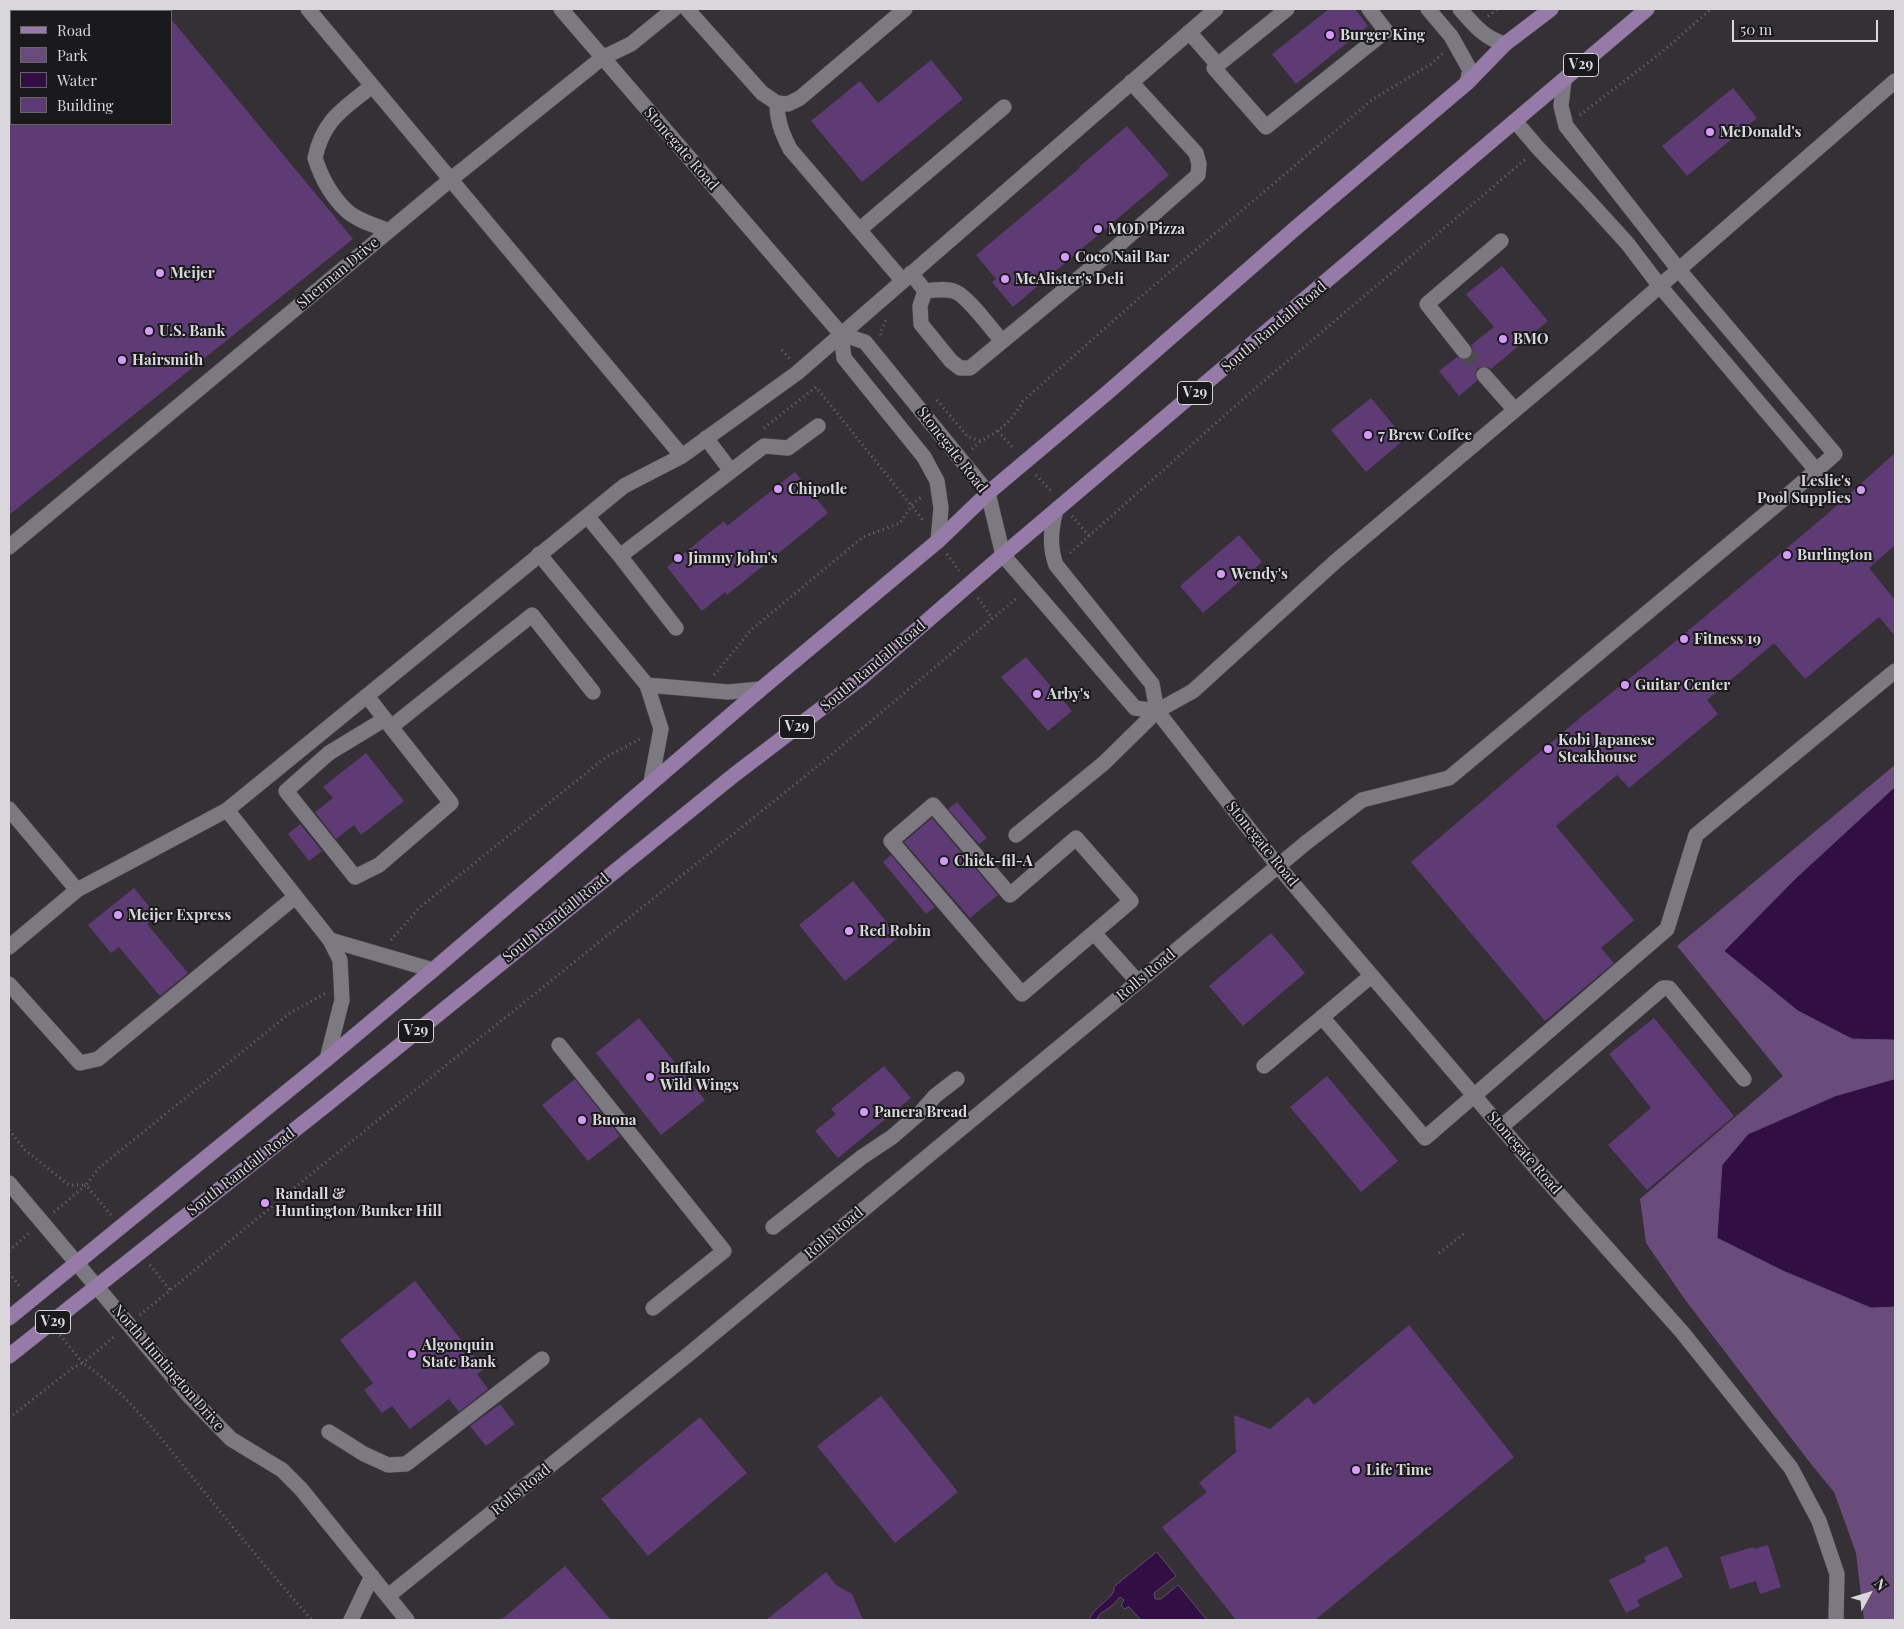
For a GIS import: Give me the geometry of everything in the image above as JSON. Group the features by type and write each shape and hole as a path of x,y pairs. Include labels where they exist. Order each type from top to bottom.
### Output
{"main road":[{"name":"V29","path":"9,1318 327,1059 433,970 651,782 938,541 988,493 1467,83 1505,44 1551,9"},
{"name":"South Randall Road","path":"9,1356 318,1111 727,781 860,679 1003,555 1647,9"}],"street":[{"path":"308,9 682,456"},
{"name":"Stonegate Road","path":"561,9 841,334 865,342 988,493 1003,555 1135,708 1157,711"},
{"name":"Sherman Drive","path":"9,547 450,180 602,58 631,44 674,9"},
{"path":"687,9 762,93 777,103 788,104 800,98 905,9"},
{"path":"9,947 77,890 227,810 624,486 682,456 797,373 1216,9"},
{"path":"1287,9 1214,68 1266,127 1386,31 1369,9"},
{"path":"1428,9 1451,36 1470,70 1467,83"},
{"path":"1460,9 1477,29 1492,40 1505,44"},
{"path":"1189,32 1218,65"},
{"path":"1564,80 1561,106 1566,126 1679,270"},
{"path":"925,291 920,306 922,324 951,361 960,368 970,368 1113,250 1198,175 1199,164 1196,153 1131,82"},
{"path":"1016,835 1104,763 1157,711 1193,691 1336,560 1514,409 1598,341 1659,285 1679,270 1895,82"},
{"path":"372,86 334,117 324,130 315,158 326,185 347,211 363,221 389,231"},
{"path":"777,103 777,118 781,132 790,149 859,230 907,277 925,291 941,290 956,292 966,300 1002,341"},
{"path":"859,230 1004,107"},
{"path":"1515,121 1627,244 1659,285 1816,470"},
{"path":"1464,351 1427,304 1501,242"},
{"name":"Rolls Road","path":"388,1596 689,1354 1306,842 1362,800 1450,778 1835,454 1679,270"},
{"name":"Stonegate Road","path":"841,334 844,358 924,457 937,481 941,508 938,541"},
{"path":"1484,375 1514,409"},
{"path":"620,556 764,446 788,448 818,426"},
{"path":"706,438 731,471"},
{"name":"Stonegate Road","path":"1060,507 1052,526 1051,540 1056,565 1152,684 1157,711 1278,866 1541,1174 1682,1332 1791,1468 1819,1521 1837,1574 1836,1620"},
{"path":"587,516 676,628"},
{"path":"540,554 647,685 661,729 651,782"},
{"path":"367,696 388,723 451,803 380,865 355,877 286,791 329,754 388,723 532,615 593,692"},
{"path":"1322,1017 1425,1138 1667,929 1696,835 1895,670"},
{"path":"647,685 728,692 761,689"},
{"path":"933,805 1010,895 1076,838 1131,901 1094,932 1022,994 891,841 933,805"},
{"path":"9,809 77,890"},
{"path":"227,810 330,940 340,960 342,1000 327,1059"},
{"path":"9,984 80,1063 98,1059 295,897"},
{"path":"1094,932 1138,982"},
{"path":"330,940 433,970"},
{"path":"1264,1066 1371,976"},
{"path":"1501,1127 1663,988 1669,988 1744,1079"},
{"path":"559,1045 724,1251 653,1308"},
{"path":"773,1227 862,1157 892,1137 921,1112 935,1096 957,1079"},
{"name":"North Huntington Drive","path":"9,1183 189,1396 230,1439 282,1470 301,1489 407,1620"},
{"path":"329,1432 364,1454 388,1465 406,1464 542,1359"},
{"path":"351,1620 372,1576"}],"path":[{"path":"1566,126 1662,52 1711,9"},
{"path":"937,400 968,436 981,441 998,431 1014,418 1023,401 1191,254 1373,99 1430,64"},
{"path":"1070,553 1327,326 1538,148"},
{"path":"886,340 880,333 888,313"},
{"path":"998,431 1060,507 1089,536"},
{"path":"170,1290 819,765 992,618 912,505 900,523 863,536 751,630 711,679"},
{"path":"388,944 419,908 606,757 641,738"},
{"path":"9,1130 26,1151 69,1184 86,1185 100,1168 290,1013 323,995"},
{"path":"1439,1253 1464,1234"},
{"path":"9,1418 74,1367 83,1363 98,1372 145,1419 285,1590 312,1620"}],"green space":[{"path":"1895,765 1895,1620 1864,1620 1856,1553 1834,1492 1686,1301 1646,1243 1640,1199 1783,1076 1677,946"}],"water":[{"path":"1895,787 1895,1040 1852,1039 1798,1011 1724,951 1796,878"},
{"path":"1895,1079 1895,1307 1871,1308 1783,1271 1717,1238 1722,1165 1748,1134 1835,1096"},
{"path":"1157,1552 1176,1576 1154,1593 1155,1599 1161,1599 1178,1585 1207,1620 1141,1620 1129,1607 1124,1609 1121,1605 1124,1600 1120,1597 1113,1605 1100,1614 1096,1620 1089,1620 1094,1612 1111,1595 1114,1587"}],"building":[{"path":"1329,9 1355,9 1368,26 1296,84 1272,54"},
{"name":"Meijer","path":"172,20 353,239 9,515 9,124 172,125"},
{"path":"931,60 963,99 862,182 811,121 860,81 878,103"},
{"name":"McDonald's","path":"1733,88 1757,118 1687,176 1662,146"},
{"path":"1127,126 1169,175 1013,307 992,282 996,279 976,255"},
{"name":"BMO","path":"1502,266 1548,321 1491,369 1486,366 1478,368 1475,372 1477,381 1459,396 1439,371 1457,357 1465,360 1470,358 1473,350 1471,345 1494,327 1466,294"},
{"name":"7 Brew Coffee","path":"1371,398 1405,439 1366,472 1331,430"},
{"path":"1895,453 1895,545 1869,568 1895,600 1895,636 1879,617 1805,679 1774,643 1707,700 1718,714 1629,788 1617,775 1556,826 1634,920 1601,948 1614,963 1545,1021 1411,862 1581,717 1665,650 1825,516"},
{"path":"795,472 828,513 727,595 725,592 702,611 667,567 724,521 727,526"},
{"name":"Wendy's","path":"1239,535 1262,562 1203,613 1180,586"},
{"name":"Arby's","path":"1026,657 1072,711 1048,731 1001,677"},
{"path":"366,753 404,801 361,835 354,825 336,839 315,812 333,798 323,787"},
{"path":"957,802 987,838 979,844 948,809"},
{"path":"932,818 998,895 970,918 904,842"},
{"path":"300,824 322,851 309,861 288,834"},
{"path":"891,855 935,907 926,914 883,862"},
{"name":"Red Robin","path":"853,881 899,937 845,981 799,925"},
{"path":"134,888 157,916 147,924 188,973 160,996 119,947 111,953 88,925"},
{"path":"1271,933 1305,973 1243,1026 1209,986"},
{"name":"Buffalo Wild Wings","path":"639,1018 705,1100 661,1135 596,1053"},
{"path":"1654,1018 1734,1116 1647,1190 1608,1145 1651,1108 1609,1054"},
{"name":"Panera Bread","path":"884,1066 911,1098 838,1158 815,1131 836,1114 831,1109"},
{"path":"1327,1076 1398,1161 1361,1192 1290,1107"},
{"name":"Buona","path":"575,1079 620,1136 588,1161 542,1105"},
{"name":"Algonquin State Bank","path":"415,1281 484,1369 477,1374 488,1389 459,1412 449,1399 410,1429 392,1406 382,1413 364,1390 373,1383 340,1340"},
{"name":"Life Time","path":"1409,1325 1514,1457 1315,1620 1236,1620 1162,1527 1207,1492 1199,1483 1236,1452 1234,1415 1270,1429 1308,1397 1314,1405"},
{"path":"881,1396 958,1492 895,1543 817,1446"},
{"path":"500,1404 515,1424 486,1446 470,1426"},
{"path":"700,1417 747,1473 648,1556 601,1499"},
{"path":"1768,1545 1781,1587 1760,1594 1756,1581 1730,1589 1720,1557 1753,1547 1754,1549"},
{"path":"1667,1546 1683,1577 1637,1600 1640,1606 1626,1613 1609,1580 1646,1562 1644,1557"},
{"path":"565,1566 611,1620 501,1620"},
{"path":"826,1572 836,1585 852,1594 863,1620 766,1620"}],"tunnel":[{"path":"1464,351 1484,375"}],"place":[{"name":"Burger King","path":"1330,35"},
{"name":"McDonald's","path":"1710,132"},
{"name":"MOD Pizza","path":"1098,229"},
{"name":"Coco Nail Bar","path":"1065,257"},
{"name":"Meijer","path":"160,273"},
{"name":"McAlister's Deli","path":"1005,279"},
{"name":"U.S. Bank","path":"149,331"},
{"name":"BMO","path":"1503,339"},
{"name":"Hairsmith","path":"122,360"},
{"name":"7 Brew Coffee","path":"1368,435"},
{"name":"Chipotle","path":"778,489"},
{"name":"Leslie's Pool Supplies","path":"1861,490"},
{"name":"Burlington","path":"1787,555"},
{"name":"Jimmy John's","path":"678,558"},
{"name":"Wendy's","path":"1221,574"},
{"name":"Fitness 19","path":"1684,639"},
{"name":"Guitar Center","path":"1625,685"},
{"name":"Arby's","path":"1037,694"},
{"name":"Kobi Japanese Steakhouse","path":"1548,749"},
{"name":"Chick-fil-A","path":"944,861"},
{"name":"Meijer Express","path":"118,915"},
{"name":"Red Robin","path":"849,931"},
{"name":"Buffalo Wild Wings","path":"650,1077"},
{"name":"Panera Bread","path":"864,1112"},
{"name":"Buona","path":"582,1120"},
{"name":"Randall & Huntington/Bunker Hill","path":"265,1203"},
{"name":"Algonquin State Bank","path":"412,1354"},
{"name":"Life Time","path":"1356,1470"}]}
